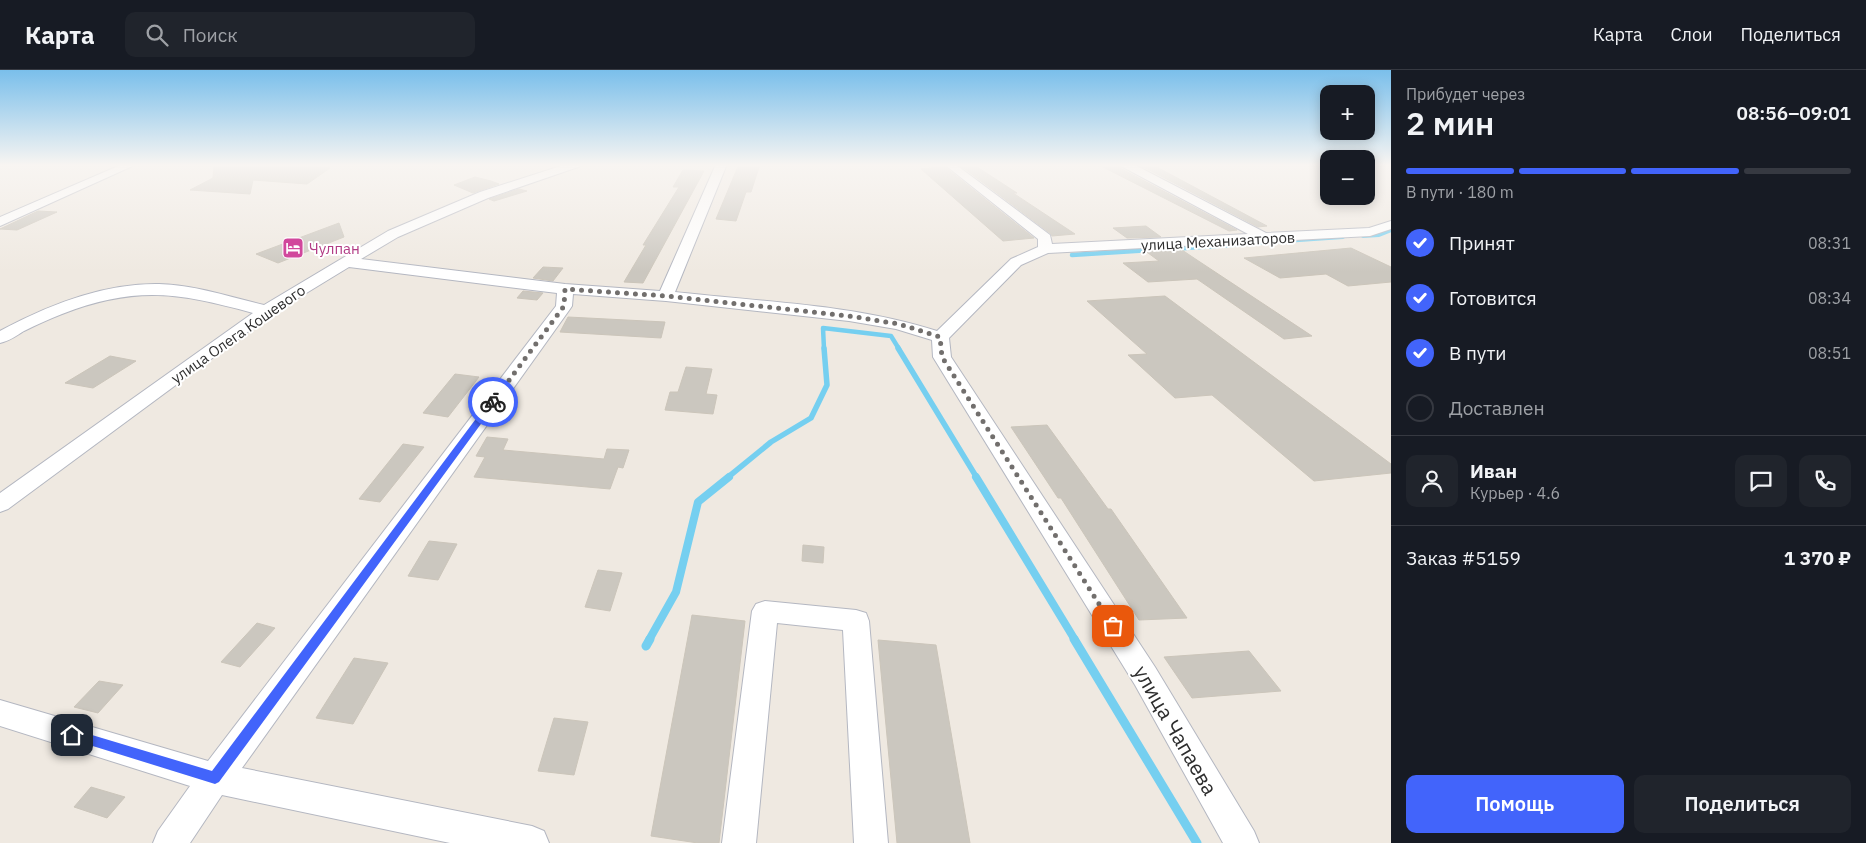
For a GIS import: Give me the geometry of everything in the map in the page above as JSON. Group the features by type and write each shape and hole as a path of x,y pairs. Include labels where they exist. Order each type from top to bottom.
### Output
{"street":[{"path":"0,222 50,200"},
{"name":"улица Олега Кошевого","path":"0,504 266,311 393,234 472,200"},
{"path":"666,296 707,200"},
{"path":"347,262 565,289 666,296 849,316 899,324 940,337 1016,262 1044,249 1045,238 996,200"},
{"path":"1193,200 1265,238"},
{"name":"улица Механизаторов","path":"1044,249 1370,232 1391,225"},
{"path":"0,338 22,325 78,304 126,290 160,289 201,294 266,311"},
{"path":"170,843 215,778 564,306 565,289"},
{"name":"улица Чапаева","path":"940,337 942,357 1146,676 1242,843"},
{"path":"740,843 765,611 856,621 871,843"},
{"path":"0,713 215,778 532,843"}],"building":[{"path":"671,200 688,200 643,283 624,282 646,245 643,245"},
{"path":"724,200 743,200 736,221 716,219"},
{"path":"956,200 986,200 1034,238 1003,241"},
{"path":"1006,200 1024,200 1075,234 1052,236"},
{"path":"1168,200 1181,200 1237,230 1229,231"},
{"path":"1207,200 1218,200 1267,226 1258,227"},
{"path":"38,211 57,212 17,230 0,229"},
{"path":"339,223 344,237 278,263 256,254"},
{"path":"1146,226 1161,237 1127,238 1113,228"},
{"path":"1179,248 1312,336 1284,339 1197,279 1148,282 1123,263 1159,261 1144,250"},
{"path":"1351,248 1391,267 1391,282 1348,286 1326,274 1280,278 1244,258"},
{"path":"543,267 563,268 553,281 533,278"},
{"path":"523,291 543,293 537,300 517,298"},
{"path":"1165,296 1391,464 1391,473 1314,481 1212,395 1175,398 1128,355 1147,354 1087,301"},
{"path":"568,317 665,322 661,338 560,332"},
{"path":"110,356 136,361 93,388 65,383"},
{"path":"686,367 712,369 706,394 717,395 713,414 665,410 670,392 678,392"},
{"path":"455,374 479,377 448,417 423,413"},
{"path":"1047,425 1108,509 1111,509 1187,618 1139,620 1061,498 1058,498 1011,427"},
{"path":"487,437 508,439 503,450 604,459 607,449 629,450 623,468 618,467 610,489 474,477 485,457 476,456"},
{"path":"403,444 424,447 380,502 359,499"},
{"path":"429,541 457,544 438,580 408,576"},
{"path":"803,545 824,547 823,563 802,561"},
{"path":"598,570 622,573 610,611 585,607"},
{"path":"692,615 745,621 719,843 698,843 651,836"},
{"path":"257,623 275,628 240,667 221,662"},
{"path":"878,640 936,645 970,843 897,843"},
{"path":"1249,651 1281,691 1192,698 1164,657"},
{"path":"354,658 388,663 353,724 316,718"},
{"path":"99,681 123,685 98,713 74,707"},
{"path":"554,718 588,722 574,775 538,771"},
{"path":"91,787 125,797 107,818 74,807"}],"waterway":[{"path":"1363,236 1379,235 1391,230"},
{"path":"1214,246 1343,237"},
{"path":"1171,249 1232,245"},
{"path":"1072,255 1151,250"},
{"path":"824,349 823,328 891,336 899,349"},
{"path":"727,478 771,442 811,418 827,385 824,348"},
{"path":"898,348 977,478"},
{"path":"649,640 676,592 698,502 729,477"},
{"path":"976,477 1075,640"},
{"path":"646,646 650,639"},
{"path":"1074,639 1197,843"}],"way so far":[{"path":"493,402 564,306 565,289 666,296 849,316 899,324 940,337 942,357 1113,626"}],"place":[{"name":"Чулпан","path":"293,248"}],"route":[{"path":"72,735 215,778 493,402"}]}
